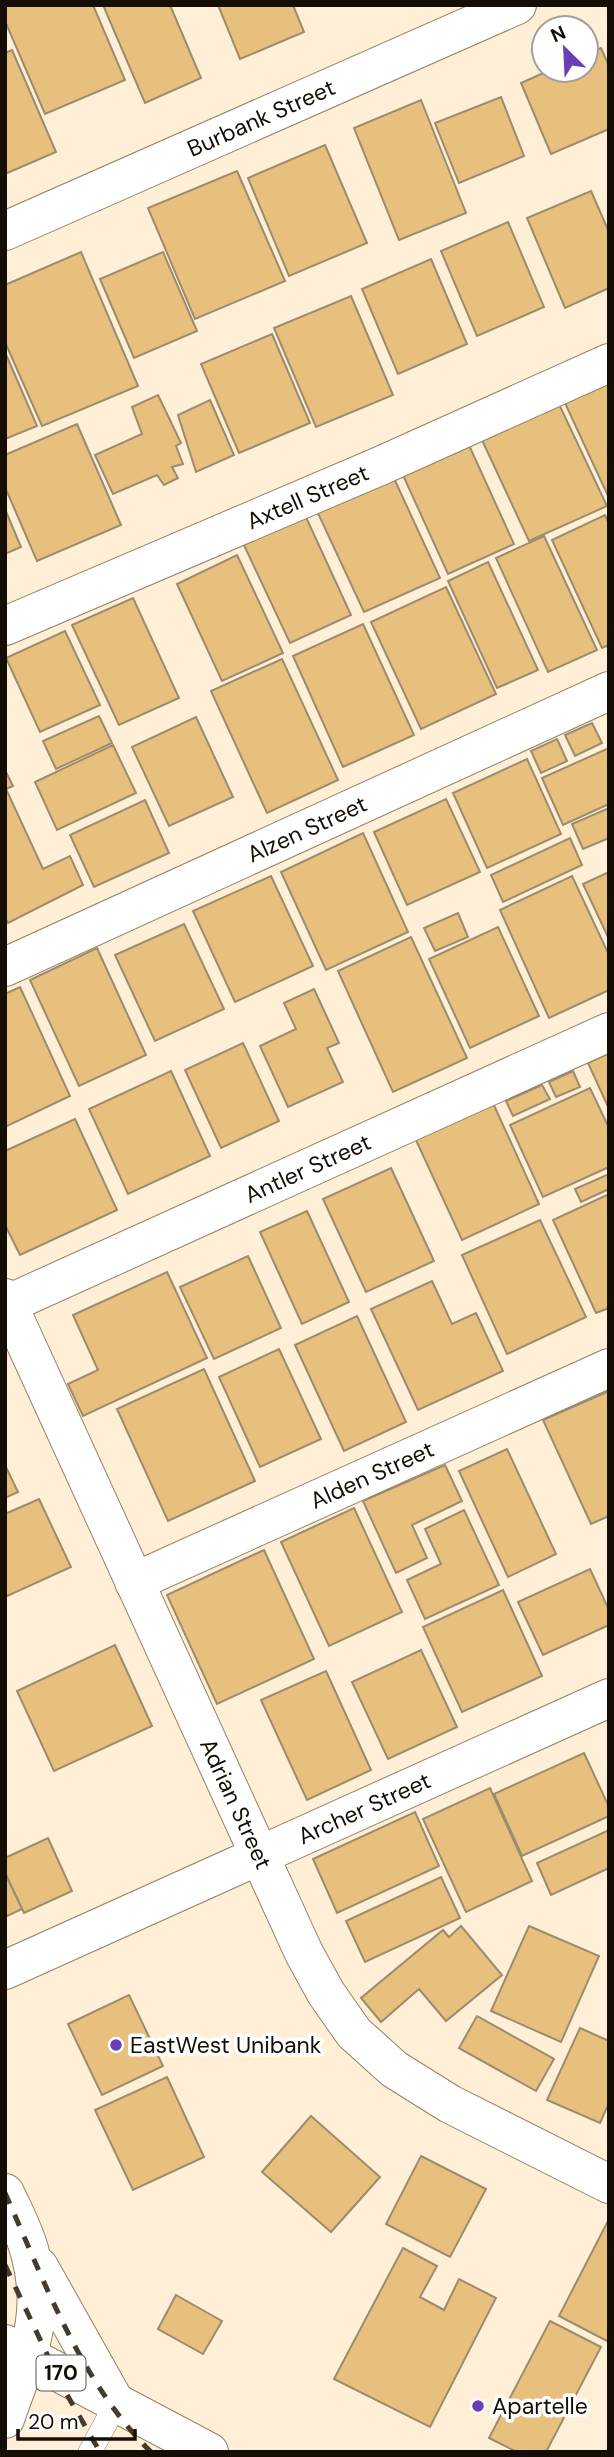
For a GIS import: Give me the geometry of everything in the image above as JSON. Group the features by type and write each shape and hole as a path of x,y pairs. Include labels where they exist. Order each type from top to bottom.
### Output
{"street":[{"name":"Burbank Street","path":"5,231 517,5"},
{"name":"Axtell Street","path":"5,626 380,466 609,363"},
{"name":"Alzen Street","path":"5,967 609,691"},
{"name":"Antler Street","path":"6,1301 609,1032"},
{"name":"Adrian Street","path":"6,1301 259,1856 304,1953 326,1993 354,2033 394,2069 450,2104 609,2184"},
{"name":"Alden Street","path":"134,1582 609,1368"},
{"name":"Archer Street","path":"5,1970 609,1698"},
{"path":"5,2193 30,2250 116,2404"},
{"path":"5,2419 16,2349 35,2329 38,2305 30,2250"},
{"name":"170","path":"16,2349 209,2452"}],"lane":[{"path":"90,2452 116,2404"}],"building":[{"path":"5,5 93,5 125,80 45,114 5,21"},
{"path":"103,5 170,5 201,78 145,103"},
{"path":"218,5 293,5 304,32 240,59"},
{"path":"600,48 609,66 609,129 551,154 521,83 530,79 530,84 600,84"},
{"path":"12,50 56,152 5,174 5,53"},
{"path":"501,97 524,156 459,183 435,123"},
{"path":"421,100 466,213 399,240 354,128"},
{"path":"325,145 367,243 289,276 248,178"},
{"path":"237,171 285,281 195,319 148,208"},
{"path":"591,191 609,232 609,288 565,308 527,218"},
{"path":"508,222 544,307 477,336 441,251"},
{"path":"81,252 138,386 42,426 5,342 5,285"},
{"path":"163,252 197,331 134,358 100,279"},
{"path":"431,259 467,344 398,374 362,289"},
{"path":"351,296 393,395 316,427 274,328"},
{"path":"272,334 310,423 239,453 201,364"},
{"path":"5,352 37,426 5,439"},
{"path":"609,380 609,498 564,401"},
{"path":"158,395 181,443 176,446 183,464 172,467 178,478 164,485 157,475 113,494 95,455 142,434 132,407"},
{"path":"210,400 234,455 196,472 178,415"},
{"path":"558,402 607,506 529,541 481,438"},
{"path":"77,424 121,525 37,561 5,487 5,455"},
{"path":"468,443 514,544 448,574 402,473"},
{"path":"392,474 440,578 364,612 316,509"},
{"path":"5,509 21,547 5,554"},
{"path":"305,515 351,615 290,643 243,543"},
{"path":"605,515 609,524 609,645 602,648 552,540"},
{"path":"544,536 597,650 548,672 496,558"},
{"path":"237,555 283,653 222,681 177,584"},
{"path":"488,562 538,670 497,688 448,581"},
{"path":"446,587 496,694 421,729 371,622"},
{"path":"133,598 179,698 119,725 72,625"},
{"path":"363,624 414,735 343,767 293,656"},
{"path":"65,631 100,705 40,732 6,658"},
{"path":"282,659 338,780 267,813 211,691"},
{"path":"99,716 112,743 56,769 43,741"},
{"path":"196,717 233,797 169,826 132,747"},
{"path":"592,723 602,743 575,756 565,735"},
{"path":"557,739 567,761 541,773 531,751"},
{"path":"113,745 136,793 57,830 35,782"},
{"path":"609,748 609,804 563,825 542,778"},
{"path":"527,759 561,834 487,868 453,793"},
{"path":"5,770 13,786 6,789 43,869 70,856 83,885 8,923 5,918"},
{"path":"446,799 480,872 407,905 374,832"},
{"path":"145,800 169,853 94,887 70,835"},
{"path":"609,808 609,838 583,849 572,824"},
{"path":"363,833 408,932 326,970 281,872"},
{"path":"570,838 582,865 503,902 491,875"},
{"path":"609,872 609,939 583,884"},
{"path":"271,876 313,966 235,1002 193,911"},
{"path":"572,876 609,955 609,990 549,1018 500,910"},
{"path":"458,913 468,937 435,951 424,928"},
{"path":"184,924 224,1009 155,1041 115,955"},
{"path":"498,927 539,1016 470,1048 429,959"},
{"path":"411,937 467,1058 393,1092 338,971"},
{"path":"97,948 146,1055 79,1086 30,980"},
{"path":"20,987 70,1096 5,1127 5,994"},
{"path":"314,989 339,1043 327,1048 343,1082 288,1107 260,1046 296,1029 284,1003"},
{"path":"243,1043 279,1121 221,1148 185,1070"},
{"path":"609,1053 609,1109 588,1063"},
{"path":"171,1071 210,1156 128,1194 89,1109"},
{"path":"573,1071 580,1087 556,1097 549,1082"},
{"path":"542,1085 550,1099 513,1116 506,1101"},
{"path":"590,1088 609,1128 609,1167 543,1197 510,1125"},
{"path":"493,1103 539,1204 462,1240 415,1138"},
{"path":"75,1119 117,1210 20,1255 5,1225 5,1151"},
{"path":"391,1168 434,1261 366,1292 323,1199"},
{"path":"609,1174 609,1189 581,1202 575,1189"},
{"path":"609,1194 609,1308 596,1313 553,1220"},
{"path":"307,1211 349,1302 302,1324 260,1232"},
{"path":"540,1220 586,1317 507,1354 462,1255"},
{"path":"248,1256 281,1328 214,1359 180,1287"},
{"path":"167,1272 207,1358 83,1416 68,1384 98,1370 73,1315"},
{"path":"432,1281 452,1324 476,1313 503,1371 418,1410 371,1309"},
{"path":"357,1316 406,1422 344,1451 295,1345"},
{"path":"279,1349 321,1439 260,1467 219,1377"},
{"path":"204,1369 255,1481 168,1521 117,1409"},
{"path":"609,1391 609,1516 591,1524 543,1420"},
{"path":"507,1449 556,1554 508,1577 459,1471"},
{"path":"5,1465 18,1492 5,1498"},
{"path":"445,1465 462,1501 412,1525 427,1558 396,1573 363,1501"},
{"path":"39,1499 71,1567 5,1597 5,1514"},
{"path":"354,1508 402,1612 329,1646 281,1542"},
{"path":"464,1510 499,1585 425,1619 407,1580 441,1564 425,1529"},
{"path":"264,1550 314,1659 217,1704 167,1595"},
{"path":"590,1569 609,1610 609,1625 543,1655 518,1602"},
{"path":"503,1590 542,1676 462,1712 423,1627"},
{"path":"115,1645 152,1726 54,1771 17,1691"},
{"path":"421,1650 457,1727 388,1759 352,1682"},
{"path":"326,1671 371,1770 307,1800 261,1700"},
{"path":"584,1753 609,1807 609,1816 522,1856 494,1794"},
{"path":"490,1788 532,1881 466,1912 423,1819"},
{"path":"415,1812 439,1866 337,1913 313,1859"},
{"path":"609,1830 609,1868 551,1895 537,1863"},
{"path":"48,1838 72,1891 24,1913 5,1873 5,1858"},
{"path":"5,1873 22,1909 5,1917"},
{"path":"441,1877 460,1918 365,1962 346,1921"},
{"path":"461,1926 502,1975 446,2021 419,1989 381,2022 361,1998 443,1930 449,1937"},
{"path":"529,1926 599,1956 561,2042 491,2011"},
{"name":"EastWest Unibank","path":"129,1995 163,2066 102,2095 68,2024"},
{"path":"477,2016 554,2059 536,2091 459,2048"},
{"path":"580,2028 609,2041 609,2103 600,2123 547,2100"},
{"path":"167,2077 204,2157 133,2190 95,2110"},
{"path":"311,2116 380,2177 331,2232 262,2172"},
{"path":"421,2156 486,2189 450,2257 386,2224"},
{"path":"609,2219 609,2342 559,2316"},
{"path":"403,2248 437,2266 420,2297 444,2310 459,2279 496,2298 430,2427 334,2379"},
{"path":"176,2295 222,2321 203,2354 158,2329"},
{"path":"550,2321 601,2347 546,2452 517,2452 489,2438"}],"railway":[{"path":"5,2193 50,2296 84,2363 104,2395 151,2452"},
{"path":"5,2265 62,2386 100,2452"}],"place":[{"name":"EastWest Unibank","path":"116,2045"},
{"name":"Apartelle","path":"478,2406"}]}
